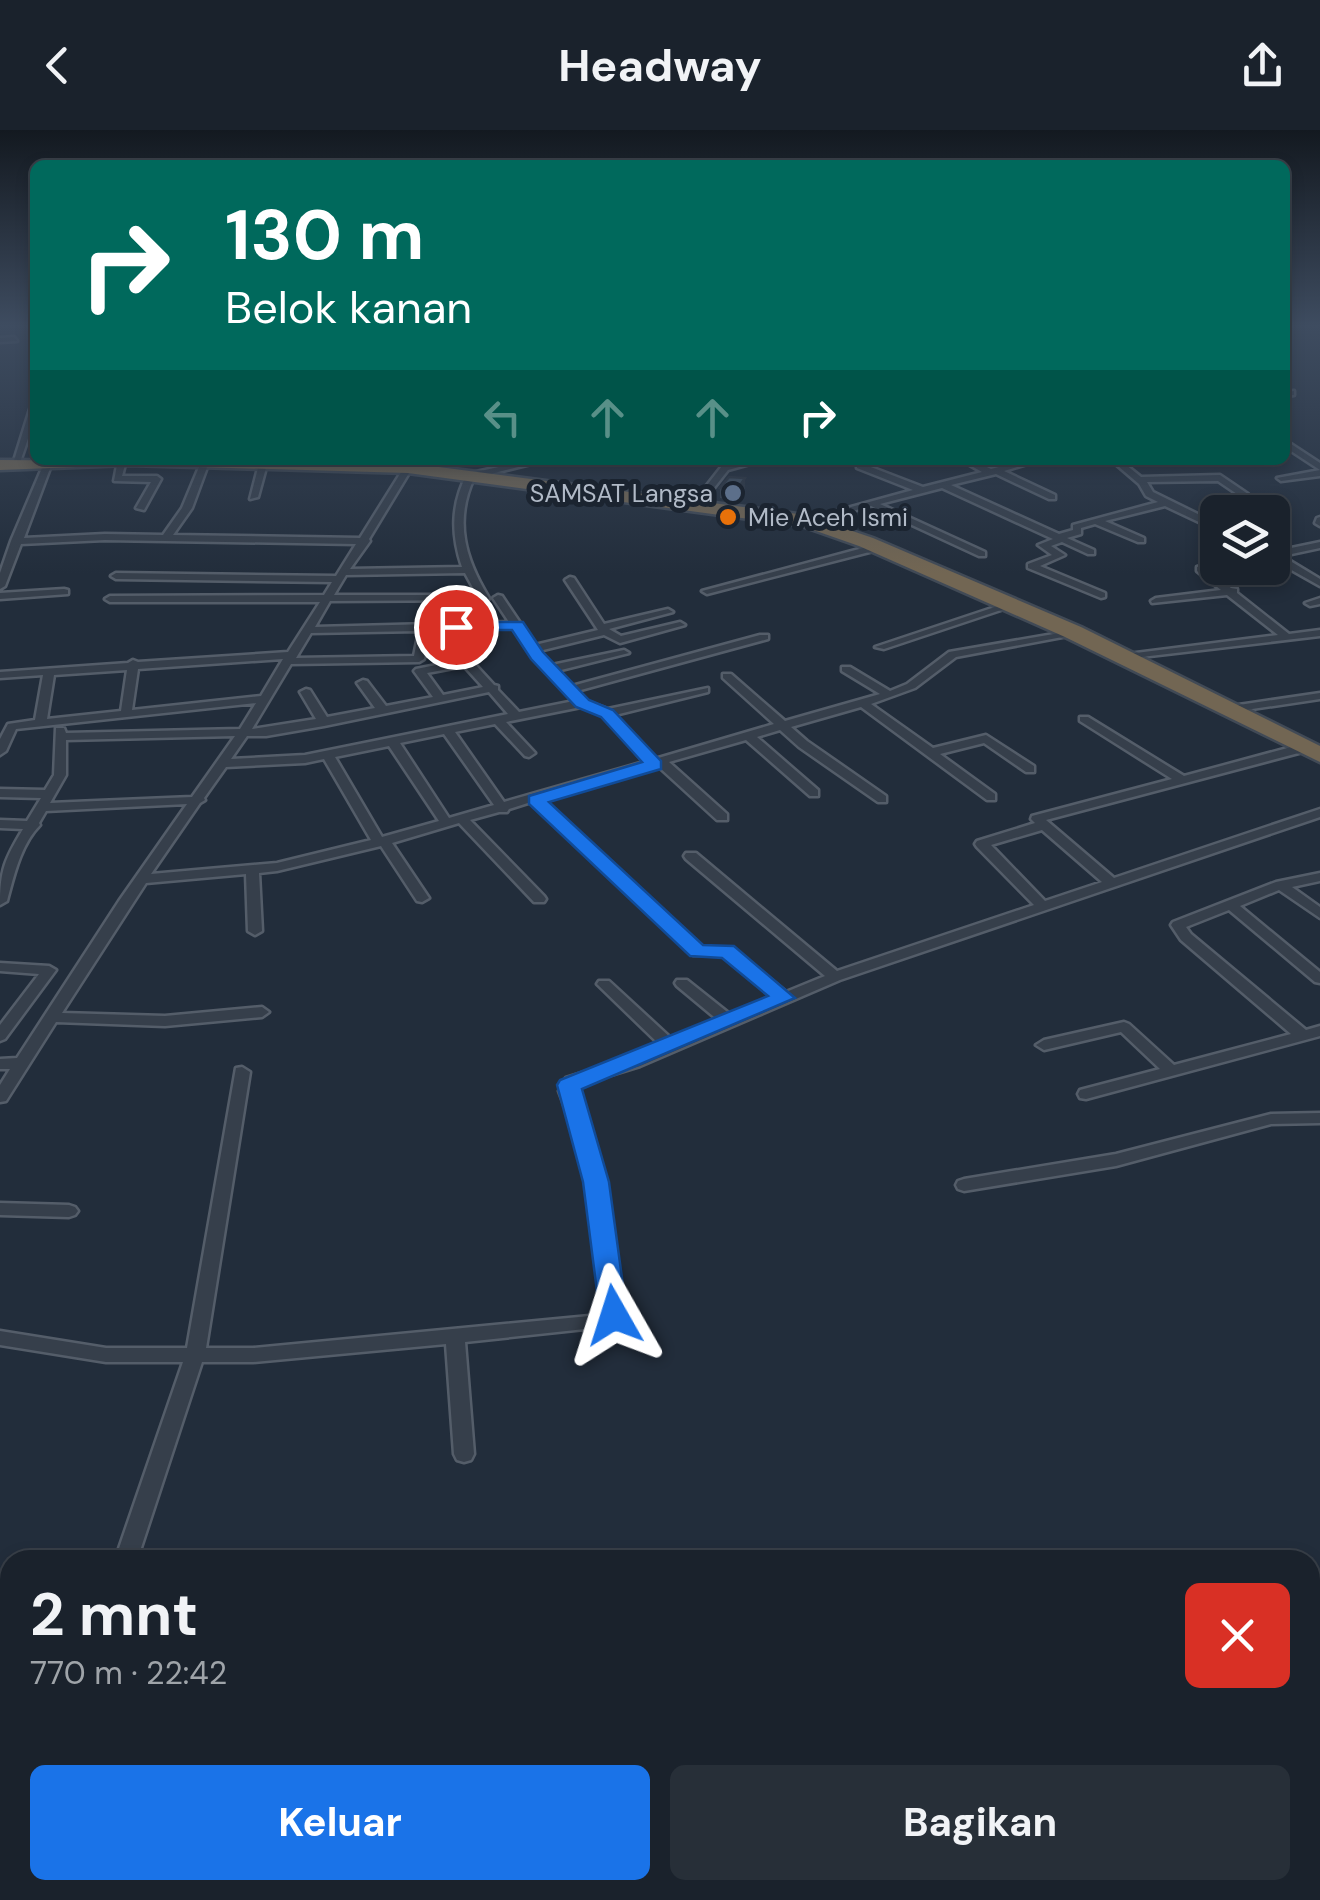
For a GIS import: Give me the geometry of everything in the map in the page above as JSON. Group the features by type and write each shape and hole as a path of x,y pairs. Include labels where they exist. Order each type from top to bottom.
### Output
{"highway":[{"path":"341,465 408,468 804,521 878,547 1072,632 1313,751"}],"street":[{"path":"8,465 30,417"},
{"path":"1290,448 1320,470"},
{"path":"0,586 47,465"},
{"path":"123,465 116,479 157,479 141,508"},
{"path":"166,538 187,508 204,465"},
{"path":"253,497 272,465"},
{"path":"110,599 484,598 467,570 457,541 457,518 470,476 520,465"},
{"path":"721,465 725,468"},
{"path":"696,505 725,468 739,465"},
{"path":"977,465 1052,498"},
{"path":"804,521 1018,465"},
{"path":"1121,465 1140,480 1148,493 1200,519"},
{"path":"860,466 898,477 925,491"},
{"path":"0,1097 12,1063 53,1017 141,879 199,800 245,730 283,657 306,630 316,601 340,577 408,468"},
{"path":"1281,478 1320,470"},
{"path":"1140,480 1220,478 1243,494"},
{"path":"946,486 1091,552"},
{"path":"1100,594 1030,565 1059,556 1043,545 1078,532 1077,527 1166,503"},
{"path":"873,504 982,554"},
{"path":"1095,520 1142,540"},
{"path":"16,540 362,541"},
{"path":"708,590 878,547"},
{"path":"1290,552 1319,547"},
{"path":"1290,565 1320,583"},
{"path":"116,576 321,579 467,570"},
{"path":"570,580 603,629 619,640 680,626"},
{"path":"1223,585 1288,638"},
{"path":"0,596 64,592"},
{"path":"1156,601 1233,592"},
{"path":"498,598 532,649 582,703 607,714 658,764 722,817"},
{"path":"880,647 1012,605"},
{"path":"532,649 668,612"},
{"path":"306,630 517,625"},
{"path":"0,675 132,663 283,657 419,659 425,627"},
{"path":"141,879 295,864 381,842 889,696 911,686 953,654 1072,632"},
{"path":"1128,658 1320,634"},
{"path":"570,690 764,637"},
{"path":"550,670 624,652"},
{"path":"440,699 422,679 422,670 466,661 518,717"},
{"path":"126,712 132,663"},
{"path":"846,669 889,696"},
{"path":"40,722 49,670"},
{"path":"727,676 844,775 882,799"},
{"path":"364,683 383,710"},
{"path":"60,736 266,732 494,688"},
{"path":"607,714 704,690"},
{"path":"306,692 324,722"},
{"path":"1232,709 1320,696"},
{"path":"0,751 7,728 262,699"},
{"path":"223,763 286,762 582,703"},
{"path":"863,703 991,797"},
{"path":"1084,719 1183,781"},
{"path":"1,894 6,856 34,825 60,772 61,721"},
{"path":"499,721 529,753"},
{"path":"448,731 504,809"},
{"path":"749,736 814,793"},
{"path":"933,752 986,739 1030,768"},
{"path":"393,742 447,824"},
{"path":"1110,881 1037,820 1313,751"},
{"path":"328,754 381,842 422,898"},
{"path":"0,793 51,794"},
{"path":"42,807 199,800"},
{"path":"536,800 698,952 727,951 784,998"},
{"path":"0,1338 106,1355 300,1353 591,1324 614,1315 596,1182 568,1087 575,1080 670,1046 835,977 1320,813"},
{"path":"463,820 539,899"},
{"path":"0,824 34,825"},
{"path":"1042,906 982,844 1043,826"},
{"path":"691,856 835,977"},
{"path":"252,869 255,932"},
{"path":"1302,1035 1180,930 1179,923 1281,885 1320,876"},
{"path":"1281,885 1320,914"},
{"path":"1230,904 1320,979"},
{"path":"0,1036 49,973 48,968 36,967"},
{"path":"0,968 83,968"},
{"path":"682,983 729,1021"},
{"path":"604,984 670,1046"},
{"path":"0,1012 18,1013"},
{"path":"53,1017 164,1021 262,1012"},
{"path":"1044,1044 1124,1027 1171,1071"},
{"path":"1086,1094 1320,1031"},
{"path":"129,1550 195,1356 242,1072"},
{"path":"964,1184 1116,1160 1282,1118 1320,1118"},
{"path":"0,1209 69,1211"},
{"path":"455,1339 464,1454"}],"building":[{"path":"729,477 745,478 737,490 720,488"}],"place":[{"name":"SAMSAT Langsa","path":"733,493"},
{"name":"Mie Aceh Ismi","path":"728,517"}],"route":[{"path":"456,627 517,625 537,656 582,703 607,714 654,765 536,800 698,952 727,951 784,998 635,1062 569,1085 596,1182 614,1315"}]}
